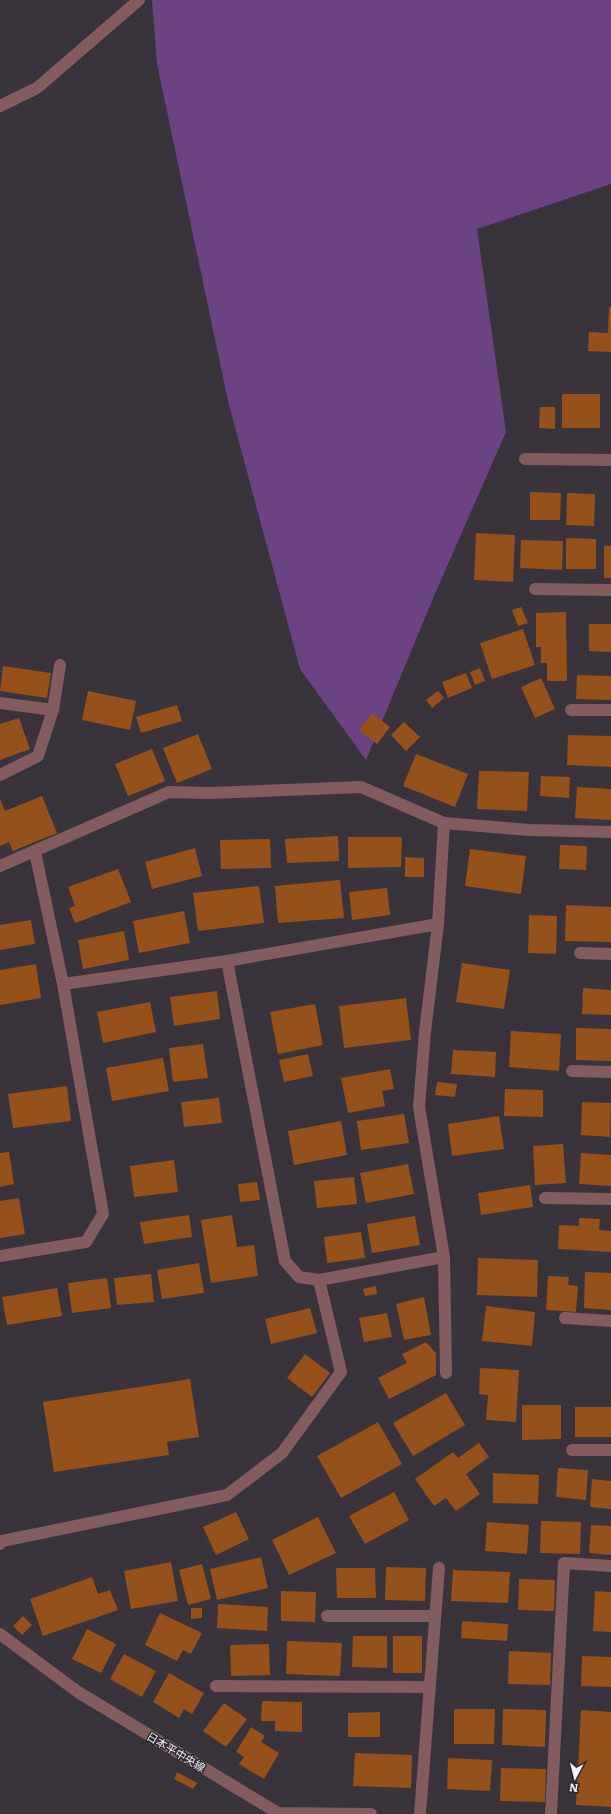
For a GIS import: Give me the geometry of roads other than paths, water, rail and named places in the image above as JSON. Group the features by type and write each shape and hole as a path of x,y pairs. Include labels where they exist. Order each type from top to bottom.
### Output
{"street":[{"path":"0,106 37,88 139,0"},
{"path":"525,459 611,460"},
{"path":"534,589 611,590"},
{"path":"0,775 38,756 53,710 60,665"},
{"path":"0,703 53,710"},
{"path":"571,710 611,710"},
{"path":"0,866 35,852 169,792 210,793 361,787 444,823 530,830 611,832"},
{"path":"444,823 438,924 425,1032 419,1107 444,1257 446,1373"},
{"path":"0,1256 86,1242 103,1214 63,984 35,852"},
{"path":"63,984 228,961 438,924"},
{"path":"580,953 611,954"},
{"path":"228,961 285,1261 300,1277 319,1280 444,1257"},
{"path":"572,1071 611,1072"},
{"path":"545,1198 611,1199"},
{"path":"0,1544 2,1541 227,1495 282,1453 341,1372 319,1280"},
{"path":"565,1318 611,1320"},
{"path":"572,1450 611,1450"},
{"path":"551,1814 564,1563 611,1566"},
{"path":"420,1814 439,1568"},
{"path":"327,1616 435,1616"},
{"name":"日本平中央線","path":"0,1634 78,1692 278,1814 371,1814"},
{"path":"216,1686 430,1687"}]}
